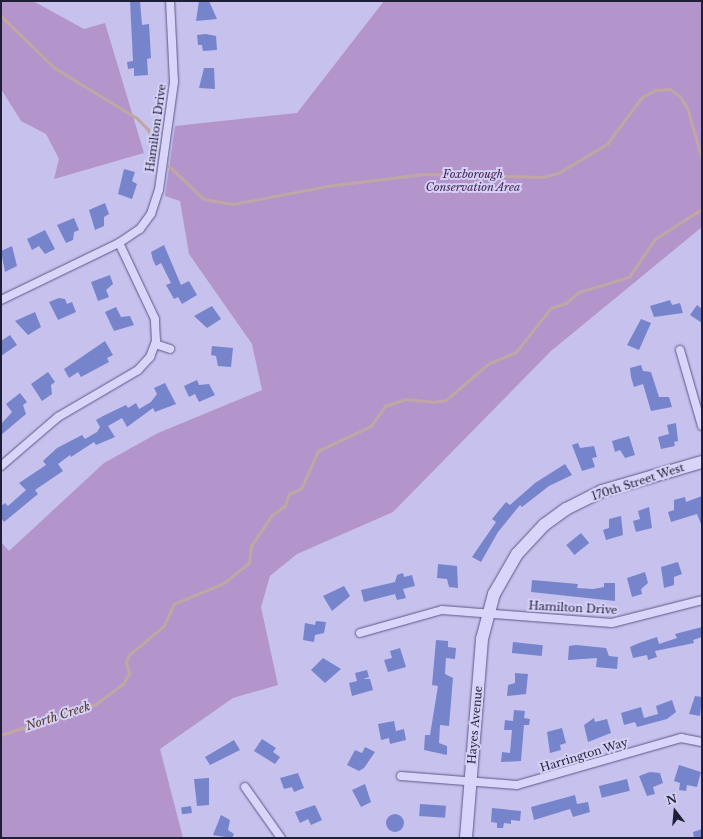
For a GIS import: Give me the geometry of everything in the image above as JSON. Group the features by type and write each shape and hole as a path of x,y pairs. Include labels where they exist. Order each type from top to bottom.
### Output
{"street":[{"name":"Hamilton Drive","path":"1,300 119,243 145,223 158,197 174,82 170,1"},
{"path":"1,466 58,417 138,370 150,357 155,344 154,314 119,243"},
{"path":"155,344 170,349"},
{"path":"680,350 702,426"},
{"name":"170th Street West","path":"488,613 517,554 544,525 566,509 602,492 702,462"},
{"name":"Hamilton Drive","path":"360,634 442,610 612,624 702,600"},
{"name":"Hayes Avenue","path":"466,838 482,639 488,613"},
{"name":"Harrington Way","path":"401,776 471,781 507,786 527,784 681,738 702,742"},
{"path":"245,787 281,838"}],"green space":[{"path":"1,1 33,1 84,29 105,23 144,153 54,179 59,159 46,134 21,121 1,89"},
{"name":"Foxborough Conservation Area","path":"384,1 702,1 702,227 551,351 393,512 297,554 270,576 261,607 278,685 233,698 160,749 183,838 1,838 1,542 9,551 104,463 158,433 262,390 252,344 189,254 180,201 165,196 175,126 297,113"}],"building":[{"path":"130,1 140,1 142,25 149,24 151,58 147,59 148,75 134,76 134,68 128,69 127,62 133,61"},
{"path":"199,1 209,1 217,19 196,21"},
{"path":"206,34 216,36 217,50 203,51 202,45 198,45 197,35"},
{"path":"204,68 214,68 215,89 199,88"},
{"path":"124,169 135,172 132,181 137,184 132,199 118,194"},
{"path":"105,203 109,214 104,217 104,226 95,230 89,210"},
{"path":"74,218 79,230 74,232 73,240 66,243 57,225"},
{"path":"45,230 55,249 45,254 39,246 32,250 27,239"},
{"path":"164,245 181,285 189,281 197,295 182,304 178,297 174,299 166,285 171,283 161,263 156,266 153,260 151,252"},
{"path":"12,246 17,266 5,272 1,251"},
{"path":"110,275 113,284 106,290 109,297 98,301 91,282"},
{"path":"59,298 65,299 67,304 72,302 76,312 58,320 49,302"},
{"path":"670,300 672,305 680,303 683,313 654,317 650,306"},
{"path":"697,305 702,309 702,323 690,315"},
{"path":"212,306 221,319 207,328 194,316"},
{"path":"116,307 121,317 130,316 134,325 114,331 105,312"},
{"path":"35,312 41,327 28,335 15,321"},
{"path":"641,319 651,323 639,350 627,345"},
{"path":"10,335 17,345 1,356 1,341"},
{"path":"105,341 113,355 107,358 109,362 81,377 78,372 69,378 64,369"},
{"path":"212,346 233,348 231,367 218,366 216,356 211,355"},
{"path":"641,365 643,371 651,372 659,397 669,397 672,407 651,411 643,384 634,387 631,377 630,368"},
{"path":"48,372 55,382 51,385 52,394 42,401 31,384"},
{"path":"197,380 199,385 209,384 215,395 199,402 195,394 189,397 184,386"},
{"path":"165,383 176,404 155,412 153,408 127,427 122,418 108,426 115,437 96,445 94,442 71,457 70,455 58,464 63,471 35,490 38,494 4,522 1,518 1,506 5,503 8,506 26,490 19,483 46,465 43,461 57,448 82,435 85,439 97,432 100,427 96,420 103,416 126,405 128,408 136,403 139,409 151,402 157,394 154,388"},
{"path":"20,393 27,402 23,405 26,414 1,435 1,424 12,412 6,404"},
{"path":"676,423 678,441 674,442 675,446 661,449 658,437 669,434 667,425"},
{"path":"629,436 635,455 625,458 620,450 615,452 612,441"},
{"path":"578,443 580,448 594,446 597,457 592,458 595,467 582,471 572,445"},
{"path":"565,464 572,475 549,486 522,507 520,505 498,532 481,562 472,557 496,522 492,519 506,502 510,505 535,483"},
{"path":"702,496 702,527 697,514 671,522 668,512 674,510 674,500 685,497 686,502"},
{"path":"649,507 652,528 636,532 633,521 640,519 638,511"},
{"path":"621,516 623,535 606,540 603,530 609,528 609,519"},
{"path":"581,533 589,543 574,555 566,545"},
{"path":"678,562 682,574 674,577 674,585 664,588 661,567"},
{"path":"438,564 457,566 458,588 449,587 447,579 437,578"},
{"path":"645,572 648,583 641,589 642,594 632,597 627,578"},
{"path":"403,573 404,577 412,575 415,586 403,589 406,598 397,600 395,594 364,602 361,590 395,582 397,575"},
{"path":"532,580 578,584 577,588 593,589 604,587 604,583 615,583 615,601 531,592"},
{"path":"344,586 350,596 332,611 323,596"},
{"path":"316,621 326,622 324,633 315,635 314,642 303,640 305,623 315,625"},
{"path":"702,627 702,637 693,640 694,643 655,651 657,657 648,660 647,655 633,658 630,647 657,637 659,644 677,638 675,634"},
{"path":"436,640 448,641 448,647 456,648 455,659 446,658 445,674 453,678 449,726 440,725 439,743 447,746 447,755 424,750 425,735 430,735 438,686 432,685"},
{"path":"513,642 543,645 542,656 512,653"},
{"path":"576,645 606,648 609,656 618,657 617,669 596,667 597,658 568,660 569,646"},
{"path":"400,648 406,667 388,672 384,660 392,658 390,651"},
{"path":"323,658 341,669 325,683 311,670"},
{"path":"367,670 369,677 363,679 370,679 373,690 352,696 349,683 357,681 355,673"},
{"path":"515,673 528,674 526,694 507,696 508,685 515,683"},
{"path":"695,696 702,697 700,716 689,714"},
{"path":"672,700 676,712 667,719 637,727 635,722 624,725 621,713 641,707 644,718 658,714 656,706"},
{"path":"514,710 525,711 524,718 530,719 529,725 524,725 521,761 501,762 502,752 510,753 512,730 504,730 505,720 513,721"},
{"path":"594,718 595,722 607,719 611,733 588,742 584,725"},
{"path":"394,721 396,731 404,729 406,740 390,744 389,738 381,740 378,724"},
{"path":"562,728 566,743 560,745 561,750 550,753 547,732"},
{"path":"262,739 276,748 273,752 280,757 275,764 254,751"},
{"path":"234,740 240,750 210,765 205,757"},
{"path":"365,747 375,752 364,768 359,771 347,765 355,750 362,753"},
{"path":"679,765 701,772 697,787 687,785 686,791 679,790 680,783 674,781"},
{"path":"650,772 660,773 663,783 653,787 655,794 647,796 639,776"},
{"path":"298,773 304,788 294,792 292,787 284,789 280,778"},
{"path":"209,778 209,805 197,806 194,779"},
{"path":"627,779 630,791 602,798 599,786"},
{"path":"365,784 371,802 361,807 352,790"},
{"path":"575,795 577,804 588,802 590,812 573,817 570,809 534,820 531,807"},
{"path":"420,804 446,806 445,818 419,816"},
{"path":"315,805 322,820 311,825 308,819 300,823 295,812"},
{"path":"191,806 192,813 182,814 181,807"},
{"path":"492,808 521,811 520,821 511,820 511,824 504,823 503,828 497,828 497,823 491,822"},
{"path":"395,814 401,817 404,823 401,829 395,832 389,829 386,823 389,817"},
{"path":"221,815 230,820 228,830 234,834 232,838 213,835"},
{"path":"702,829 702,838 694,838 693,832"}],"waterway":[{"path":"1,16 55,68 137,118 148,129 161,154"},
{"path":"169,166 204,199 233,204 327,186 423,174 543,177 558,173 607,144 642,97 656,90 670,89 680,96 688,109 702,158"},
{"name":"North Creek","path":"1,735 96,704 123,684 129,674 126,662 129,655 164,626 174,604 224,583 249,563 251,546 272,515 285,506 289,494 301,489 318,451 371,426 385,406 406,399 434,402 446,400 488,364 516,352 551,308 566,303 579,292 629,277 655,239 702,209"}]}
